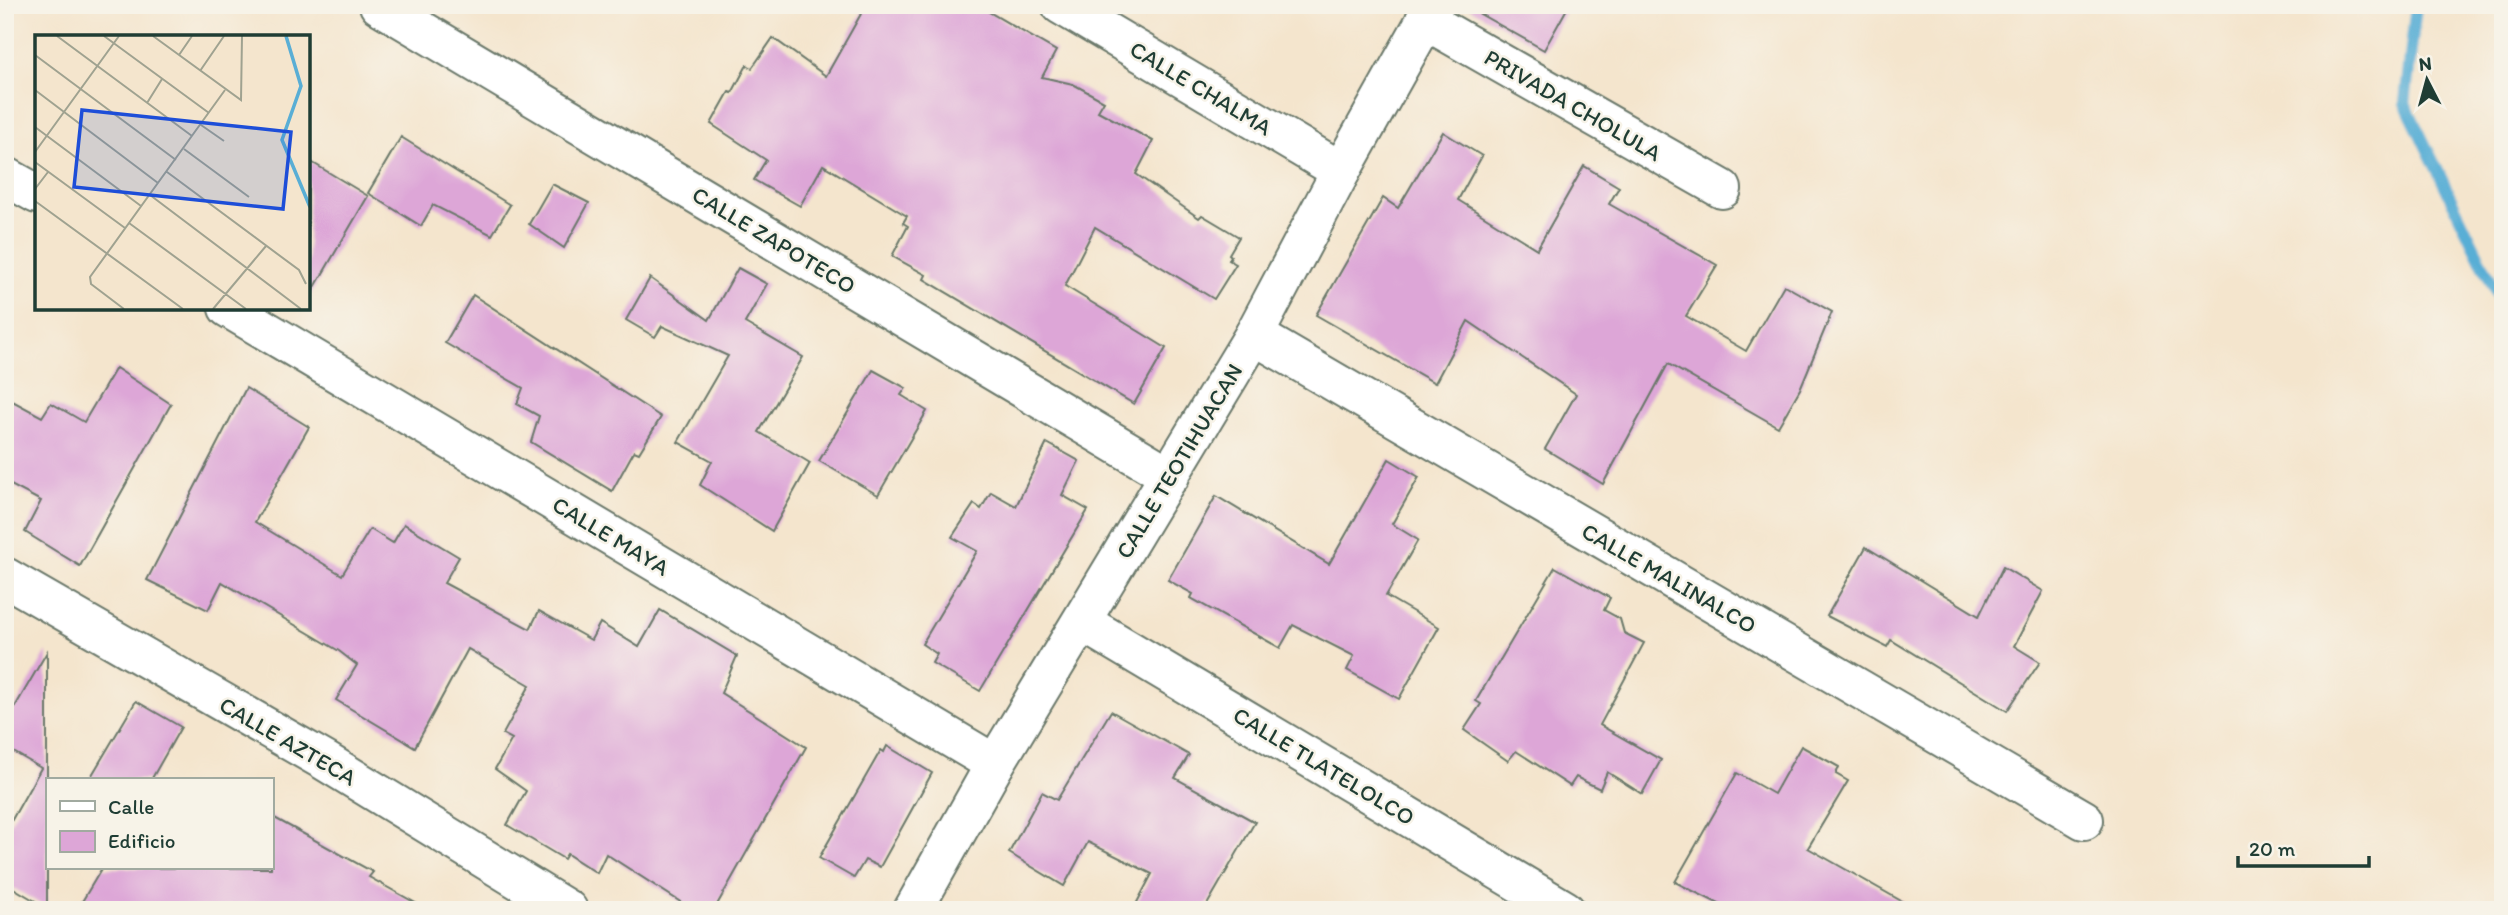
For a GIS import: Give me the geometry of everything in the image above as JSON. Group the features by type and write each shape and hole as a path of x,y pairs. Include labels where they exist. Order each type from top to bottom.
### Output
{"street":[{"name":"CALLE ZAPOTECO","path":"379,5 1170,476"},
{"name":"CALLE CHALMA","path":"1061,5 1340,171"},
{"name":"CALLE TEOTIHUACAN","path":"913,910 995,764 1254,335 1340,171 1429,13"},
{"name":"PRIVADA CHOLULA","path":"1429,13 1722,189"},
{"path":"5,176 35,193"},
{"name":"CALLE MAYA","path":"231,310 995,764"},
{"name":"CALLE MALINALCO","path":"1254,335 2084,820"},
{"name":"CALLE AZTECA","path":"5,577 325,761 568,910"},
{"name":"CALLE TLATELOLCO","path":"1082,622 1565,910"}],"building":[{"path":"866,5 977,5 1056,51 1042,77 1073,84 1104,101 1098,111 1153,141 1136,174 1199,218 1202,215 1239,237 1229,254 1229,260 1236,264 1214,299 1095,227 1065,286 1166,348 1134,404 924,279 926,275 892,256 908,226 903,223 907,216 823,165 800,206 754,180 766,160 711,124 747,65 752,68 773,38 826,76"},
{"path":"1464,5 1569,5 1544,50"},
{"path":"1443,132 1482,156 1458,200 1537,249 1584,166 1619,187 1609,204 1717,265 1686,316 1746,351 1784,285 1832,312 1800,389 1778,427 1668,364 1603,484 1545,449 1576,394 1468,321 1435,383 1316,315 1383,198 1398,208"},
{"path":"401,137 510,205 492,235 433,205 421,226 368,193"},
{"path":"310,161 368,196 310,296"},
{"path":"552,184 589,203 564,248 529,224"},
{"path":"738,268 767,284 745,323 803,357 759,432 810,463 772,531 700,485 712,461 678,442 728,356 662,326 655,337 626,320 650,278 709,320"},
{"path":"473,295 661,417 639,453 634,451 612,491 531,442 539,416 517,404 523,388 445,343"},
{"path":"116,368 171,404 80,566 25,532 41,501 5,482 5,397 42,417 51,403 84,422"},
{"path":"873,370 906,388 901,395 927,411 878,495 819,461"},
{"path":"246,388 309,427 255,522 342,575 370,529 393,543 404,524 459,557 444,583 530,629 539,611 591,640 600,623 639,647 660,610 737,656 721,693 806,747 714,910 693,910 606,854 597,873 567,854 564,859 507,825 526,791 495,769 512,739 503,734 530,685 468,649 415,747 336,700 357,665 339,651 222,582 208,610 147,580"},
{"path":"1047,443 1079,461 1062,495 1088,510 980,691 932,663 937,654 922,644 977,551 952,537 974,504 981,509 991,492 1016,506"},
{"path":"1389,459 1419,477 1392,524 1418,540 1386,596 1439,627 1399,699 1347,670 1354,656 1293,625 1280,648 1191,598 1193,594 1168,580 1216,496 1329,564"},
{"path":"1866,547 1979,616 2003,567 2043,591 2014,646 2040,662 2007,711 1891,640 1887,647 1827,616"},
{"path":"1555,567 1610,598 1604,610 1620,619 1624,633 1644,643 1600,725 1661,760 1642,794 1607,772 1600,789 1576,777 1570,786 1516,751 1508,761 1464,730 1481,704 1476,701"},
{"path":"47,652 47,908 5,883 5,832 41,768 5,747 5,724"},
{"path":"136,701 181,727 152,778 90,778"},
{"path":"1111,711 1189,755 1175,778 1255,822 1204,910 1133,910 1152,874 1088,842 1064,886 1009,853 1042,792 1057,800"},
{"path":"887,746 932,773 880,867 865,860 854,878 819,858 881,750 884,752"},
{"path":"1801,746 1839,767 1836,774 1848,781 1808,848 1917,910 1731,910 1675,882 1737,773 1774,794"},
{"path":"273,817 373,872 369,877 428,910 77,910 101,870 273,870"}],"waterway":[{"path":"2416,5 2405,103 2503,306"}]}
